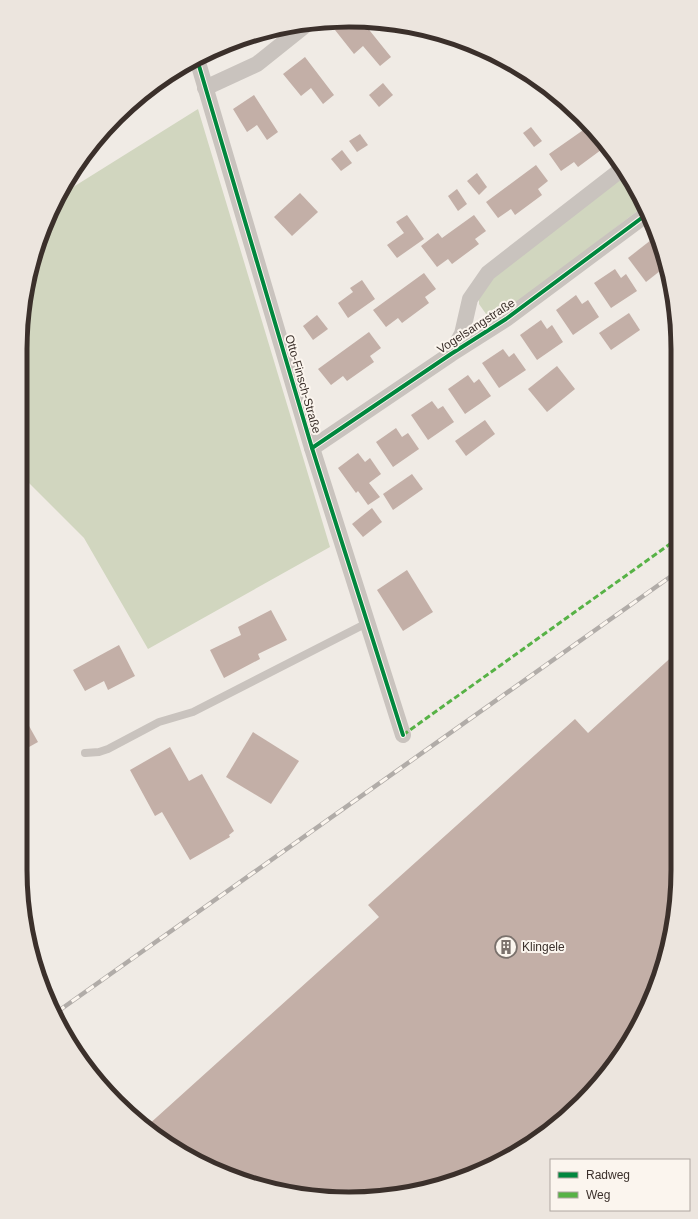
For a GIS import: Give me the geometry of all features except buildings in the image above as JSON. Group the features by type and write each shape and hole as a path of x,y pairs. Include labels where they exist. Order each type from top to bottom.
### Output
{"street":[{"path":"205,88 256,64 298,31"},
{"name":"Otto-Finsch-Straße","path":"198,65 312,448 403,735"},
{"name":"Vogelsangstraße","path":"451,354 462,334 470,299 488,273 618,171"},
{"name":"Vogelsangstraße","path":"312,448 451,354 506,319 642,217"}],"lane":[{"path":"85,753 99,752 108,749 159,722 193,712 367,623"}],"green space":[{"path":"198,109 330,547 148,649 84,538 27,481 27,349 33,286 44,245 69,189"},
{"path":"622,177 639,210 507,311 498,316 486,314 479,304 479,293 501,270"}],"railway":[{"path":"59,1010 671,576"}],"marked path":[{"path":"403,735 671,543"}],"cycle path":[{"path":"199,64 312,448 403,735"},
{"path":"312,448 451,354 506,319 642,217"}],"place":[{"name":"Klingele","path":"506,947"}]}
